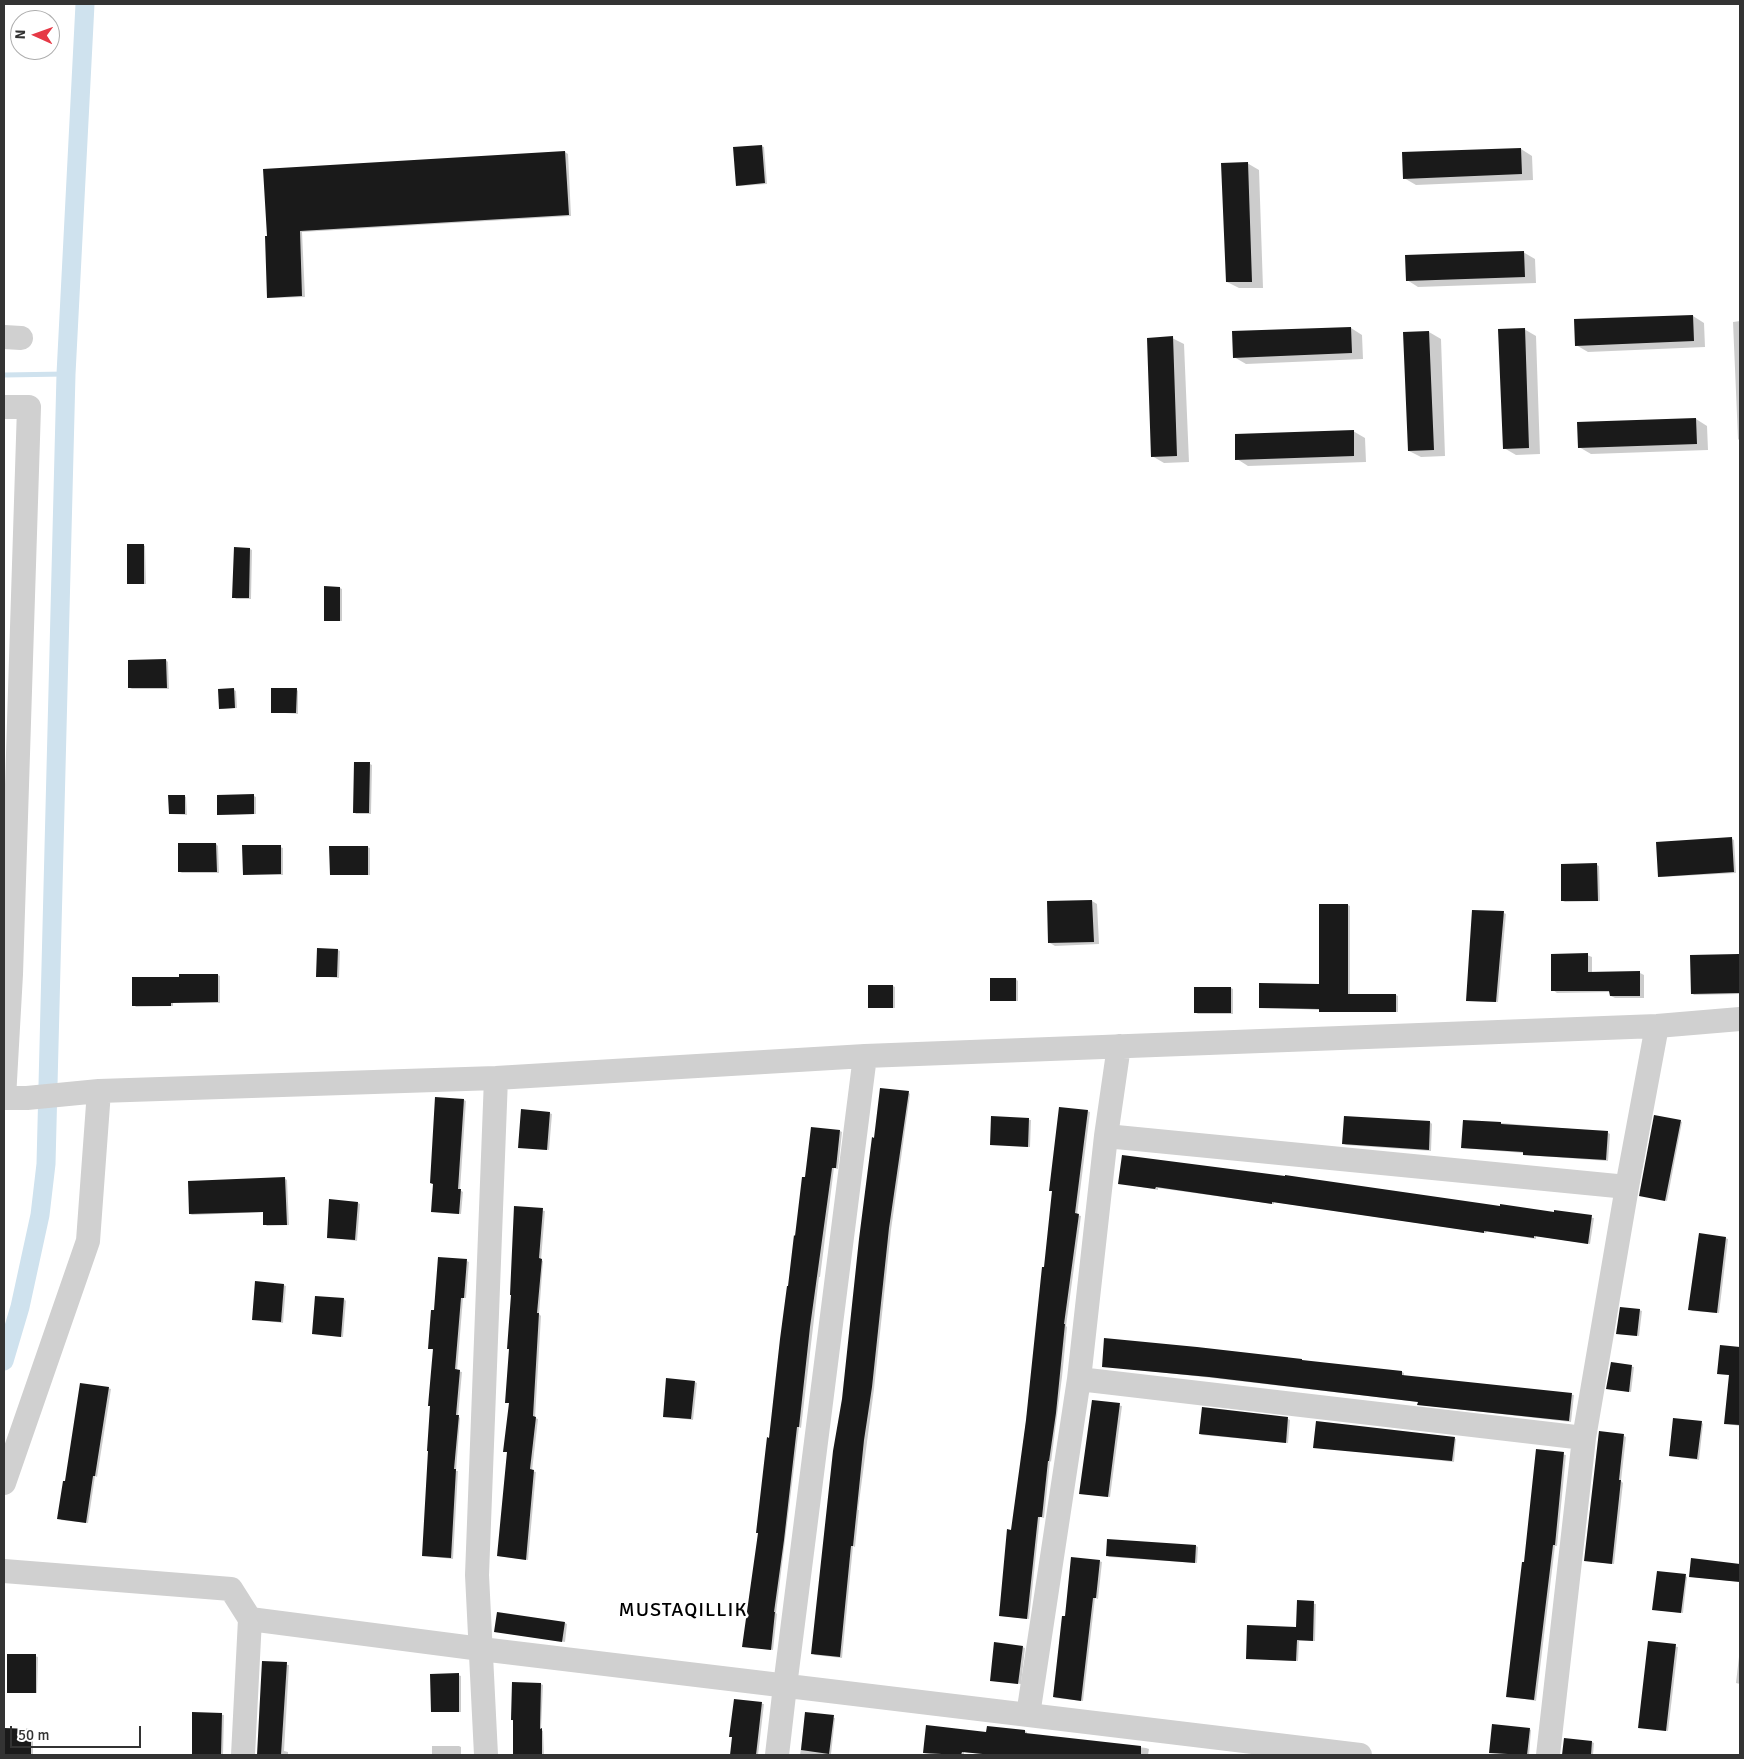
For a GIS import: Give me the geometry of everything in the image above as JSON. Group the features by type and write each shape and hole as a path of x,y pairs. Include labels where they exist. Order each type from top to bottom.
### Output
{"street":[{"path":"4,407 29,407 7,974 12,1098 90,1092 496,1078 865,1056 1657,1026 1740,1019"},
{"path":"1548,1755 1584,1438 1626,1187 1657,1026"},
{"path":"1028,1715 1079,1379 1106,1136 1119,1046"},
{"path":"778,1755 785,1686 865,1056"},
{"path":"486,1755 477,1575 496,1078"},
{"path":"4,1483 88,1241 90,1092"},
{"path":"1106,1136 1626,1187"},
{"path":"1079,1379 1584,1438"},
{"path":"4,1571 231,1589 250,1619 243,1755"},
{"path":"250,1619 480,1649 1028,1715 1288,1751 1360,1755"}],"building":[{"path":"762,145 765,183 736,186 733,147"},
{"path":"1521,148 1522,174 1403,179 1402,152"},
{"path":"565,151 569,215 300,231 302,296 267,298 265,236 267,236 263,169"},
{"path":"1248,162 1252,282 1226,282 1221,163"},
{"path":"1524,251 1525,277 1406,281 1405,255"},
{"path":"1693,315 1694,341 1575,346 1574,319"},
{"path":"1351,327 1352,353 1233,358 1232,331"},
{"path":"1525,328 1529,448 1503,449 1498,329"},
{"path":"1429,331 1434,450 1408,451 1403,332"},
{"path":"1173,336 1177,456 1151,457 1147,338"},
{"path":"1696,418 1697,444 1578,448 1577,422"},
{"path":"1354,430 1354,456 1235,460 1235,434"},
{"path":"127,544 144,544 144,584 127,584"},
{"path":"234,547 250,548 249,598 232,598"},
{"path":"324,586 340,587 340,621 324,621"},
{"path":"166,659 167,688 128,688 128,660"},
{"path":"234,688 235,708 219,709 218,689"},
{"path":"271,688 297,688 296,713 271,713"},
{"path":"354,762 370,762 369,813 353,813"},
{"path":"254,794 254,814 217,815 217,795"},
{"path":"168,795 185,795 185,814 169,814"},
{"path":"1732,837 1734,872 1658,877 1656,842"},
{"path":"178,843 216,843 217,872 178,872"},
{"path":"242,845 281,845 281,874 243,875"},
{"path":"329,846 368,846 368,875 330,875"},
{"path":"1597,863 1598,901 1561,901 1561,864"},
{"path":"1092,900 1094,942 1048,943 1047,901"},
{"path":"1319,904 1348,904 1348,994 1396,994 1396,1012 1319,1012 1319,1009 1259,1008 1259,983 1319,984"},
{"path":"1472,910 1504,911 1496,1002 1466,1001"},
{"path":"317,948 338,949 337,977 316,977"},
{"path":"1588,953 1588,972 1640,971 1640,996 1610,996 1609,991 1551,991 1551,954"},
{"path":"1739,954 1740,993 1691,994 1690,955"},
{"path":"179,974 218,974 218,1002 171,1003 171,1006 132,1006 132,977 179,977"},
{"path":"990,978 1016,978 1016,1001 990,1001"},
{"path":"868,985 893,985 893,1008 868,1008"},
{"path":"1194,987 1231,987 1231,1013 1194,1013"},
{"path":"880,1088 909,1091 889,1228 853,1546 851,1546 840,1657 811,1654 833,1451 842,1399 859,1239"},
{"path":"435,1097 464,1099 458,1189 461,1189 459,1214 431,1212 433,1184 430,1183"},
{"path":"1059,1107 1088,1110 1075,1213 1079,1214 1064,1324 1056,1413 1048,1461 1042,1517 1038,1517 1027,1619 999,1616 1007,1529 1011,1530 1026,1420 1042,1267 1044,1267 1052,1191 1049,1191"},
{"path":"521,1109 550,1112 547,1150 518,1148"},
{"path":"1654,1115 1681,1120 1665,1201 1639,1196"},
{"path":"991,1116 1029,1118 1028,1147 990,1145"},
{"path":"1344,1116 1430,1121 1429,1150 1342,1144"},
{"path":"1463,1120 1608,1131 1606,1160 1523,1155 1523,1152 1461,1148"},
{"path":"811,1127 840,1130 836,1168 832,1168 810,1327 799,1427 797,1427 774,1612 771,1650 742,1647 758,1533 756,1533 767,1437 769,1438 787,1286 802,1177 805,1177"},
{"path":"1122,1155 1285,1175 1500,1206 1500,1204 1554,1212 1554,1210 1592,1215 1588,1244 1534,1236 1534,1238 1484,1231 1484,1233 1272,1202 1272,1204 1156,1187 1155,1189 1118,1184"},
{"path":"285,1177 287,1225 263,1225 263,1212 189,1214 188,1181"},
{"path":"329,1199 358,1202 355,1240 327,1238"},
{"path":"514,1206 543,1208 539,1258 542,1259 537,1313 539,1313 533,1416 536,1417 530,1469 534,1470 526,1560 497,1556 507,1452 503,1452 509,1403 505,1403 509,1349 507,1349"},
{"path":"1699,1233 1726,1237 1717,1313 1688,1310"},
{"path":"438,1257 467,1259 464,1298 461,1298 455,1369 460,1370 456,1415 459,1415 454,1469 456,1469 451,1558 422,1556 430,1406 428,1406 433,1349 428,1349 431,1310 434,1310"},
{"path":"255,1281 284,1284 281,1322 252,1320"},
{"path":"315,1296 344,1298 341,1337 312,1334"},
{"path":"1620,1307 1640,1309 1637,1336 1616,1334"},
{"path":"1104,1338 1302,1359 1402,1371 1402,1375 1572,1393 1569,1421 1417,1405 1418,1402 1209,1377 1102,1367"},
{"path":"1720,1345 1740,1347 1740,1425 1724,1424 1729,1375 1717,1374"},
{"path":"1611,1362 1632,1365 1629,1392 1606,1389"},
{"path":"666,1378 695,1381 691,1419 663,1417"},
{"path":"80,1383 109,1387 86,1523 57,1519 63,1481 65,1481"},
{"path":"1092,1400 1120,1403 1108,1497 1079,1494"},
{"path":"1202,1407 1288,1417 1286,1443 1199,1434"},
{"path":"1673,1418 1702,1421 1697,1459 1669,1456"},
{"path":"1316,1421 1455,1437 1452,1461 1313,1448"},
{"path":"1599,1431 1624,1434 1612,1564 1584,1561"},
{"path":"1536,1449 1564,1452 1555,1545 1553,1545 1534,1700 1506,1697 1522,1562 1524,1562"},
{"path":"1107,1539 1196,1545 1195,1563 1106,1556"},
{"path":"1071,1557 1100,1560 1096,1598 1093,1598 1081,1701 1053,1697 1062,1616 1065,1616"},
{"path":"1691,1558 1740,1564 1740,1582 1689,1577"},
{"path":"1657,1571 1686,1574 1681,1613 1652,1610"},
{"path":"1297,1600 1314,1601 1313,1641 1297,1640 1296,1661 1246,1659 1247,1625 1296,1627"},
{"path":"497,1612 565,1622 562,1642 494,1632"},
{"path":"1648,1641 1676,1644 1666,1731 1638,1728"},
{"path":"994,1642 1023,1646 1018,1684 990,1681"},
{"path":"7,1654 36,1654 36,1693 7,1693"},
{"path":"262,1661 287,1662 281,1755 257,1755"},
{"path":"459,1673 459,1712 431,1712 430,1674"},
{"path":"512,1682 541,1683 540,1729 542,1728 542,1755 513,1755 513,1720 511,1720"},
{"path":"734,1699 762,1702 756,1755 730,1755 732,1737 729,1737"},
{"path":"192,1712 222,1713 221,1755 192,1755"},
{"path":"805,1712 834,1715 829,1754 801,1750"},
{"path":"1492,1724 1530,1728 1527,1755 1489,1753"},
{"path":"926,1725 986,1732 987,1726 1025,1730 1025,1733 1141,1746 1141,1755 993,1755 962,1752 961,1755 923,1753"},
{"path":"4,1728 31,1729 31,1755 4,1755"},
{"path":"1564,1738 1592,1741 1591,1755 1562,1755"}],"waterway":[{"path":"4,1361 20,1307 40,1215 46,1164 66,374 85,4"},
{"path":"4,375 66,374"}],"district":[{"name":"MUSTAQILLIK","path":"683,1611"}]}
